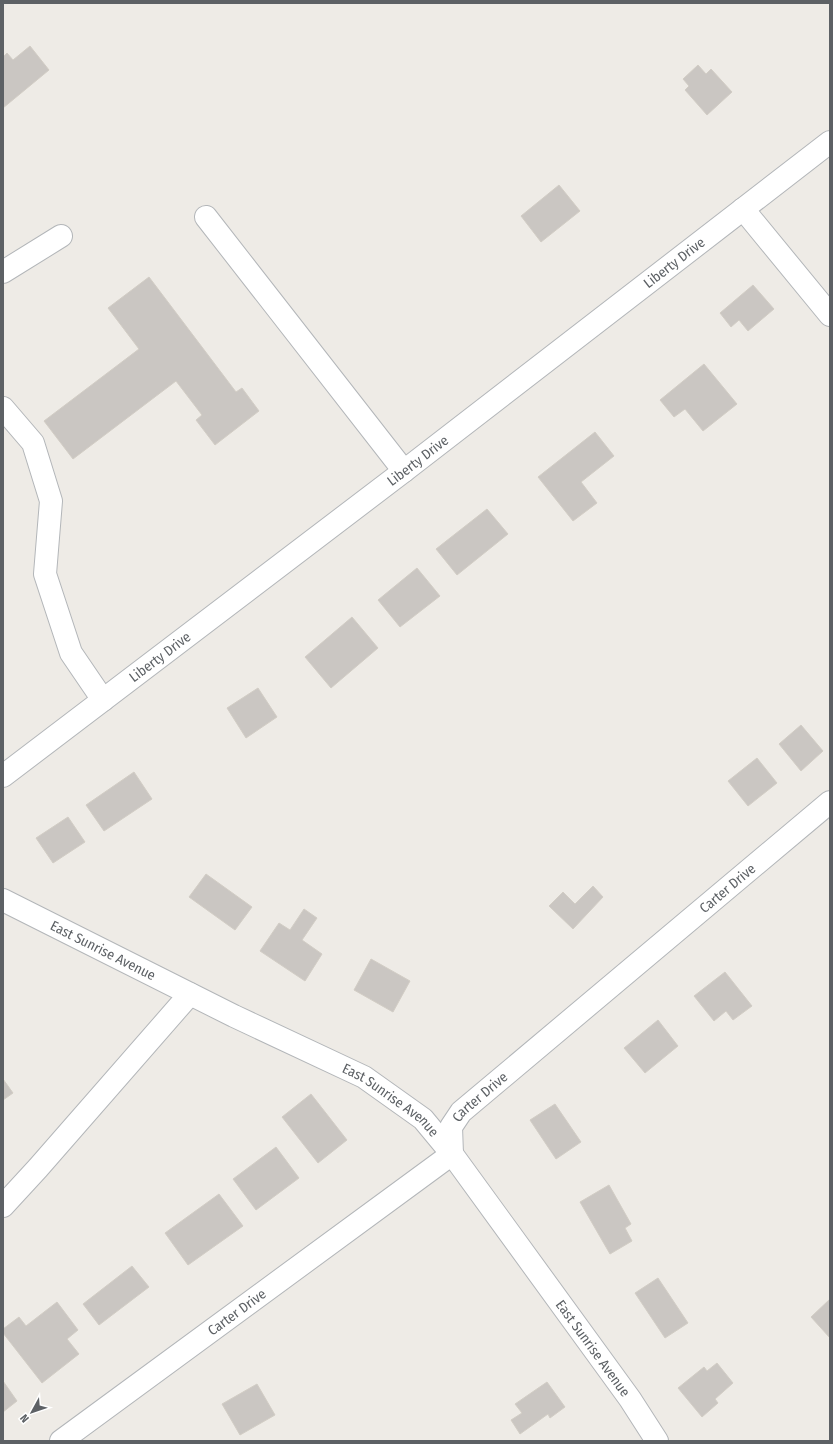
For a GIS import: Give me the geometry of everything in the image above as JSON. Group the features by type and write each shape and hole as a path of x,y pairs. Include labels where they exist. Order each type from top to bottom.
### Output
{"street":[{"name":"Liberty Drive","path":"3,776 404,471 830,142"},
{"path":"743,209 830,315"},
{"path":"206,217 404,471"},
{"path":"3,272 61,236"},
{"path":"3,408 34,443 50,501 45,574 72,653 103,700"},
{"name":"Carter Drive","path":"61,1441 452,1154 451,1127 461,1112 830,802"},
{"name":"East Sunrise Avenue","path":"3,900 190,994 364,1077 423,1119 452,1154 630,1399 658,1441"},
{"path":"3,1206 190,994"}],"building":[{"path":"30,46 49,70 3,108 3,57 7,53 13,60"},
{"path":"698,65 706,74 711,69 732,92 707,115 685,90 689,86 683,79"},
{"path":"559,185 580,211 541,242 521,216"},
{"path":"149,277 236,392 242,388 259,411 215,445 196,420 202,415 176,381 73,459 44,421 139,349 108,308"},
{"path":"753,285 774,309 748,331 739,320 731,327 720,313"},
{"path":"704,364 737,404 703,431 685,409 674,417 660,400"},
{"path":"595,432 614,456 581,482 597,503 573,521 538,477"},
{"path":"487,509 508,534 457,575 436,549"},
{"path":"417,568 440,596 400,627 378,600"},
{"path":"352,617 378,648 331,688 305,657"},
{"path":"258,688 277,717 246,738 227,708"},
{"path":"801,725 823,751 801,771 779,744"},
{"path":"757,758 777,783 748,806 728,781"},
{"path":"134,772 152,799 104,831 86,805"},
{"path":"68,817 85,842 53,863 36,838"},
{"path":"206,874 252,907 235,930 189,897"},
{"path":"593,886 603,897 573,929 549,906 563,892 575,904"},
{"path":"304,909 317,918 302,940 322,954 305,981 260,951 279,923 290,930"},
{"path":"371,959 410,981 393,1012 354,990"},
{"path":"725,972 752,1006 733,1020 726,1011 714,1021 694,996"},
{"path":"658,1020 678,1046 645,1073 624,1048"},
{"path":"3,1079 13,1093 3,1100"},
{"path":"311,1094 347,1140 318,1163 282,1117"},
{"path":"555,1104 581,1142 556,1159 530,1120"},
{"path":"276,1147 299,1178 256,1210 233,1179"},
{"path":"609,1185 631,1224 625,1228 632,1241 610,1254 580,1202"},
{"path":"219,1194 243,1226 188,1265 165,1233"},
{"path":"132,1266 149,1287 99,1325 83,1304"},
{"path":"658,1278 688,1323 665,1338 635,1293"},
{"path":"830,1299 830,1338 811,1317"},
{"path":"57,1302 78,1330 67,1339 79,1354 42,1383 3,1333 3,1329 19,1317 26,1326"},
{"path":"717,1363 733,1383 715,1399 718,1403 702,1417 678,1388 704,1367 707,1371"},
{"path":"3,1381 17,1401 3,1412"},
{"path":"547,1382 565,1407 550,1418 548,1414 520,1434 511,1420 522,1413 515,1404"},
{"path":"257,1384 275,1415 240,1435 222,1404"}]}
